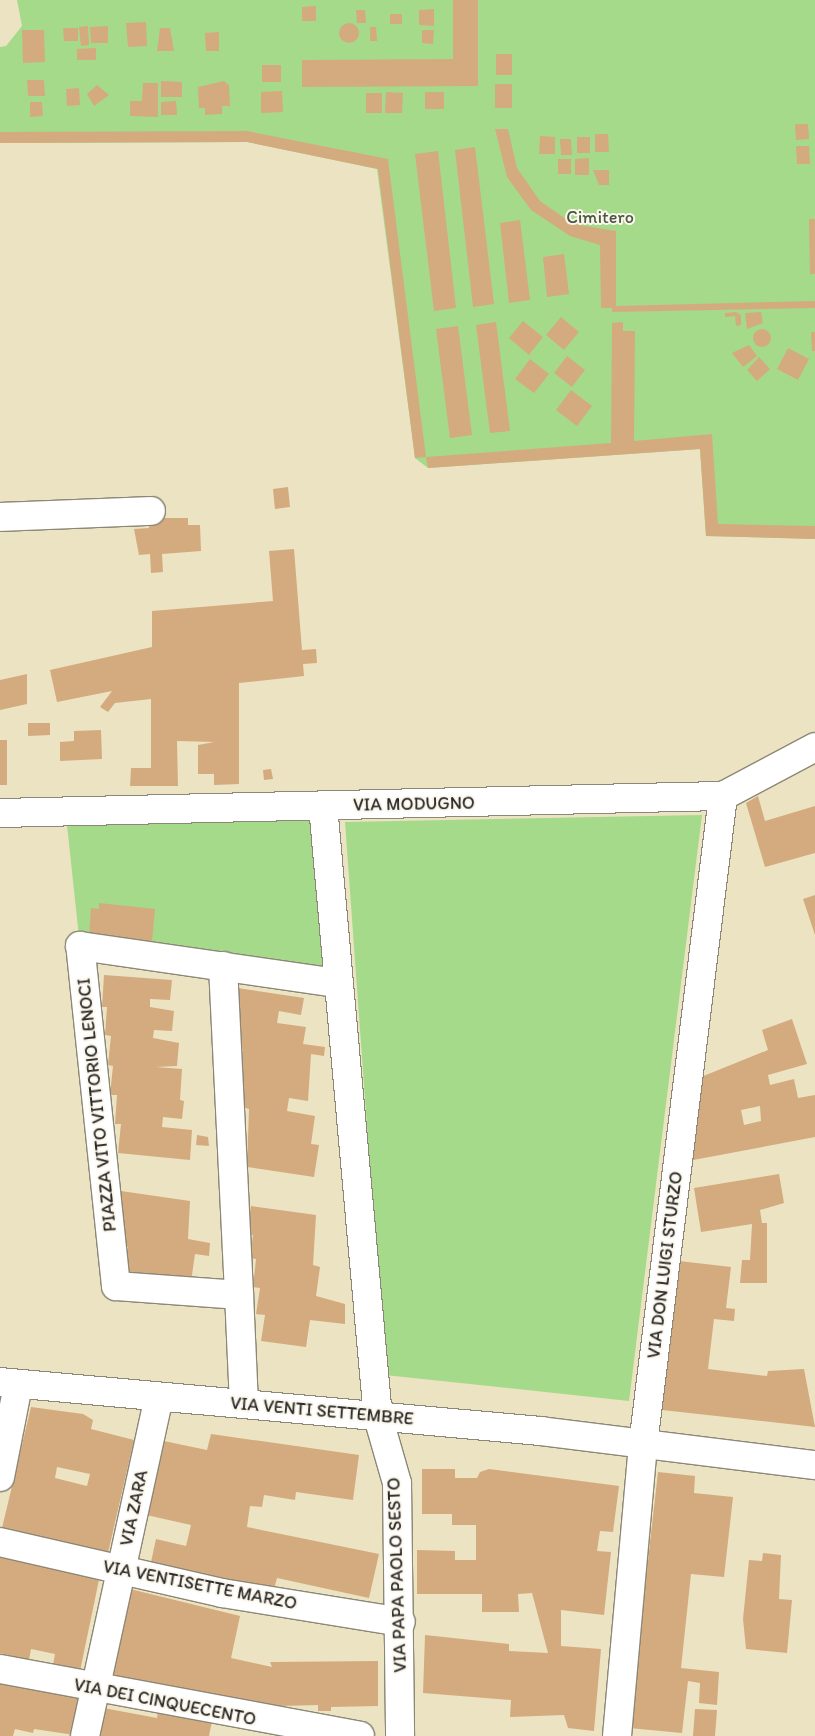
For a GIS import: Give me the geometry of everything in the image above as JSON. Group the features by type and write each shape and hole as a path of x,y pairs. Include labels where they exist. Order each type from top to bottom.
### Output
{"street":[{"path":"0,516 150,511"},
{"name":"VIA MODUGNO","path":"0,813 723,796 815,747"},
{"name":"VIA DON LUIGI STURZO","path":"618,1736 643,1445 723,796"},
{"path":"323,806 337,983 378,1417"},
{"name":"PIAZZA VITO VITTORIO LENOCI","path":"239,1295 116,1286 80,946 337,983"},
{"path":"223,966 244,1404"},
{"path":"0,1477 9,1384"},
{"name":"VIA VENTI SETTEMBRE","path":"9,1384 378,1417 815,1465"},
{"name":"VIA ZARA","path":"86,1736 94,1689 159,1397"},
{"name":"VIA PAPA PAOLO SESTO","path":"378,1417 397,1483 401,1622 400,1736"},
{"name":"VIA VENTISETTE MARZO","path":"0,1542 222,1594 401,1622"},
{"name":"VIA DEI CINQUECENTO","path":"0,1669 94,1689 360,1736"}],"green space":[{"name":"Cimitero","path":"17,0 815,0 815,539 706,536 700,449 428,468 415,458 377,169 247,142 0,143 0,47 6,46 22,26"},
{"path":"702,815 629,1401 385,1375 345,822"},
{"path":"314,820 327,973 79,937 67,825"}],"building":[{"path":"453,0 478,0 478,86 302,87 302,60 453,59"},
{"path":"316,6 316,21 302,21 302,7"},
{"path":"434,9 434,26 419,25 419,10"},
{"path":"356,10 365,10 366,23 357,23"},
{"path":"390,14 402,14 402,24 390,24"},
{"path":"146,22 147,46 128,47 126,23"},
{"path":"349,23 356,26 359,33 356,40 349,43 342,40 339,33 342,26"},
{"path":"88,26 89,45 81,46 79,27"},
{"path":"108,26 108,43 91,43 90,27"},
{"path":"370,27 376,27 377,41 370,41"},
{"path":"63,28 78,28 78,41 64,41"},
{"path":"160,28 170,28 174,51 157,51"},
{"path":"22,30 44,30 45,62 23,63"},
{"path":"422,30 434,30 433,44 422,43"},
{"path":"219,32 219,51 206,51 205,33"},
{"path":"96,48 96,60 77,60 77,49"},
{"path":"496,54 512,54 512,75 496,75"},
{"path":"262,65 281,65 281,82 262,82"},
{"path":"27,80 44,80 45,96 28,96"},
{"path":"161,81 182,82 182,97 161,97"},
{"path":"224,81 229,85 230,106 222,106 222,114 205,115 205,108 199,108 198,87"},
{"path":"143,83 158,83 158,117 130,116 130,101 142,101"},
{"path":"495,84 512,84 512,108 495,108"},
{"path":"97,85 109,95 94,106 87,94"},
{"path":"79,88 80,105 67,106 66,89"},
{"path":"282,91 283,112 261,113 261,92"},
{"path":"386,92 403,93 402,113 385,113"},
{"path":"425,92 444,92 444,109 425,109"},
{"path":"366,93 382,93 382,113 366,113"},
{"path":"176,101 177,115 161,115 161,102"},
{"path":"30,102 42,102 43,116 30,117"},
{"path":"795,124 808,124 809,139 796,140"},
{"path":"495,129 508,129 517,168 540,201 573,224 616,231 616,306 815,301 815,308 612,312 612,308 601,308 600,245 570,236 531,210 507,177"},
{"path":"247,131 388,159 426,457 415,458 378,169 247,142 0,143 0,132"},
{"path":"595,134 608,134 609,152 595,152"},
{"path":"540,136 555,137 555,154 539,154"},
{"path":"577,137 590,137 590,153 577,153"},
{"path":"560,139 571,139 572,155 561,155"},
{"path":"796,146 809,146 810,164 797,164"},
{"path":"475,147 494,304 473,307 455,150"},
{"path":"438,151 456,308 434,311 415,154"},
{"path":"589,158 589,175 575,175 575,159"},
{"path":"558,159 571,159 571,174 558,174"},
{"path":"593,170 609,170 609,185 599,185"},
{"path":"809,219 815,219 815,274 810,274"},
{"path":"520,220 530,300 509,303 500,223"},
{"path":"564,254 569,294 547,297 543,257"},
{"path":"736,312 741,315 741,325 736,326 735,316 725,317 725,313"},
{"path":"761,312 763,323 747,329 745,313"},
{"path":"561,317 579,332 564,350 546,335"},
{"path":"523,321 543,337 529,355 509,338"},
{"path":"496,322 510,431 490,433 476,325"},
{"path":"623,322 623,331 635,331 634,441 712,434 718,524 815,526 815,539 706,536 700,449 428,468 426,457 611,443 612,323"},
{"path":"458,326 472,435 450,438 436,329"},
{"path":"762,329 768,332 771,338 768,344 762,347 756,344 753,338 756,332"},
{"path":"811,332 815,332 815,351 812,351"},
{"path":"749,345 757,356 743,367 732,353"},
{"path":"788,348 809,359 798,380 777,369"},
{"path":"567,356 585,370 572,387 554,373"},
{"path":"759,357 770,369 757,381 747,370"},
{"path":"530,359 549,374 534,393 515,379"},
{"path":"571,390 592,406 577,426 556,410"},
{"path":"288,487 290,507 275,509 273,489"},
{"path":"148,518 188,518 188,525 200,525 201,551 162,554 163,572 151,573 150,554 139,555 134,529 149,528"},
{"path":"294,549 302,650 316,649 317,663 303,664 304,676 239,683 239,784 214,785 214,774 198,774 198,745 214,742 177,741 178,786 130,786 131,768 151,768 151,699 115,703 108,712 100,707 112,691 57,702 50,670 152,647 152,611 273,601 269,551"},
{"path":"27,674 27,704 0,710 0,680"},
{"path":"28,723 50,723 50,735 28,736"},
{"path":"101,730 102,759 60,761 60,742 74,741 74,731"},
{"path":"0,740 7,740 7,785 0,785"},
{"path":"271,769 273,779 264,780 263,770"},
{"path":"758,796 765,821 815,806 815,853 765,867 746,803"},
{"path":"815,895 815,935 803,899"},
{"path":"99,903 155,909 152,942 89,936 91,908 99,909"},
{"path":"104,975 172,980 170,1000 150,999 150,1007 174,1011 172,1031 154,1030 153,1038 179,1043 177,1066 156,1067 182,1069 180,1100 184,1101 182,1119 163,1117 162,1127 192,1130 190,1160 118,1153 121,1124 115,1124 117,1095 110,1095 113,1066 108,1065 111,1036 105,1035 107,1007 102,1007"},
{"path":"237,988 304,998 301,1015 279,1011 277,1023 306,1027 303,1044 325,1047 324,1056 311,1054 308,1101 289,1098 287,1111 315,1116 311,1144 319,1145 314,1177 247,1167 249,1109 241,1107 243,1049 235,1048 240,1019 232,1018"},
{"path":"792,1019 807,1064 768,1075 770,1085 794,1079 798,1098 815,1095 815,1137 688,1161 701,1077 768,1050 762,1030","holes":["760,1106 761,1121 744,1125 741,1110"]},
{"path":"197,1135 208,1137 209,1146 196,1145"},
{"path":"779,1174 784,1203 760,1210 762,1223 767,1223 767,1283 740,1283 742,1260 750,1260 752,1224 701,1232 694,1188"},
{"path":"121,1191 190,1201 188,1239 210,1243 209,1256 195,1254 191,1282 124,1273 128,1247 120,1246 124,1220 117,1218"},
{"path":"251,1206 316,1215 313,1265 320,1267 316,1296 345,1304 345,1324 310,1320 306,1347 261,1341 265,1315 256,1314 260,1288 253,1287 256,1259 250,1258 253,1235 246,1234"},
{"path":"679,1261 731,1267 726,1308 735,1309 734,1321 714,1319 708,1369 767,1376 768,1371 804,1369 815,1427 662,1410"},
{"path":"31,1407 83,1414 93,1420 91,1429 134,1440 108,1553 2,1528","holes":["57,1467 90,1474 87,1486 55,1478"]},
{"path":"211,1434 359,1455 353,1500 296,1492 295,1500 264,1495 262,1507 250,1506 247,1527 379,1554 369,1598 277,1578 274,1589 151,1562 156,1539 186,1546 191,1525 142,1514 159,1440 207,1450"},
{"path":"422,1469 455,1469 455,1478 477,1478 480,1472 489,1469 619,1486 613,1532 600,1531 597,1551 611,1552 604,1615 561,1610 561,1646 601,1649 594,1731 568,1728 564,1715 510,1717 511,1700 423,1693 425,1635 509,1644 509,1651 548,1653 532,1593 518,1594 519,1612 482,1612 482,1594 417,1594 417,1550 455,1551 455,1560 476,1560 476,1525 452,1525 452,1514 422,1514"},
{"path":"658,1472 695,1476 694,1493 733,1497 724,1577 691,1574 681,1668 719,1672 717,1705 699,1703 700,1683 688,1681 682,1733 629,1728"},
{"path":"0,1552 100,1575 80,1671 53,1665 55,1654 31,1649 29,1660 0,1653"},
{"path":"763,1553 781,1555 779,1599 792,1600 787,1653 746,1649 743,1619 749,1560 762,1561"},
{"path":"130,1589 240,1616 231,1658 272,1667 270,1662 378,1661 378,1706 331,1707 331,1711 318,1711 318,1705 279,1706 279,1709 106,1674"},
{"path":"0,1680 86,1698 81,1736 34,1729 33,1733 15,1729 13,1736 0,1736"},
{"path":"98,1707 157,1718 158,1711 212,1721 209,1736 92,1736"},
{"path":"695,1709 717,1710 715,1736 693,1736"}]}
